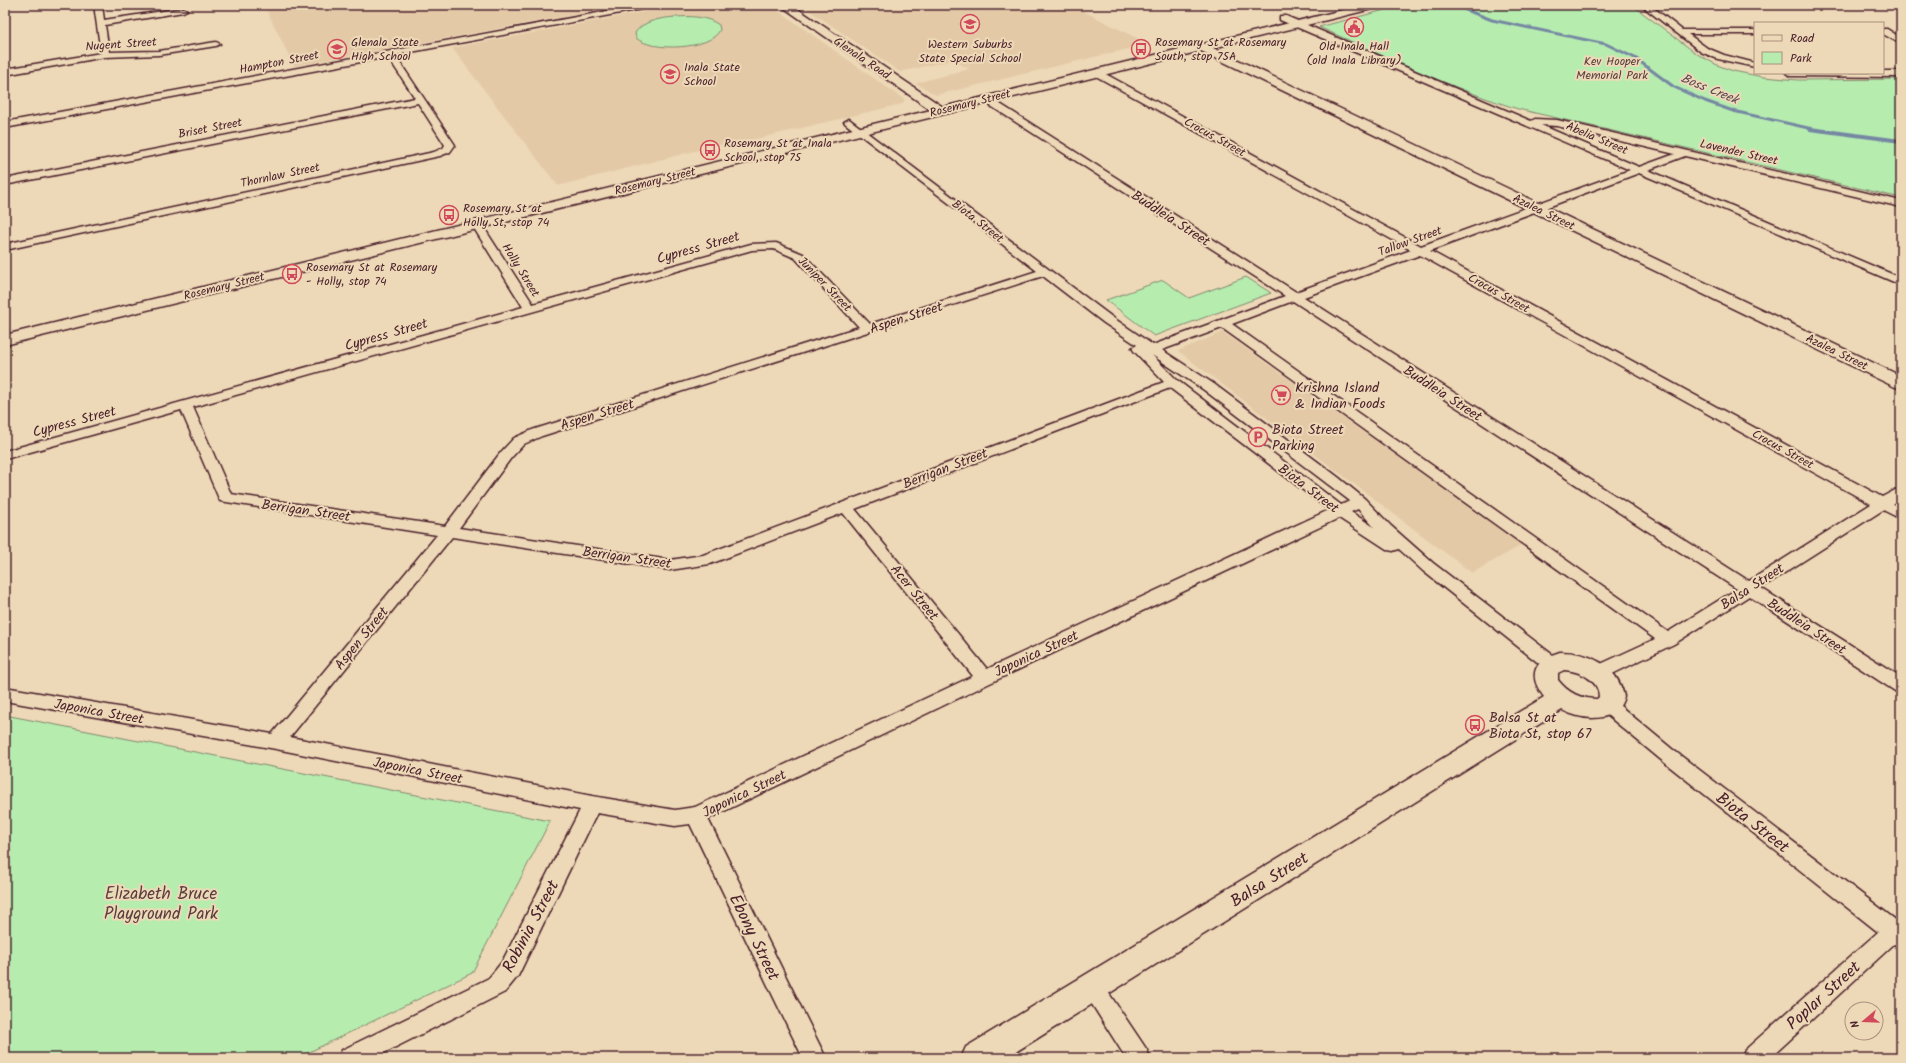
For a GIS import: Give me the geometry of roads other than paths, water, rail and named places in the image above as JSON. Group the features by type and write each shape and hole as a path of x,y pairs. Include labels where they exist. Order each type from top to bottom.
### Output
{"main road":[{"name":"Glenala Road","path":"785,5 933,106"},
{"name":"Rosemary Street","path":"5,340 477,225 933,106 1336,5"},
{"name":"Rosemary Street","path":"933,106 986,99 1376,5"},
{"name":"Azalea Street","path":"1188,41 1901,383"},
{"name":"Rosemary Street","path":"5,327 855,126"},
{"path":"1560,661 1579,663 1598,673 1610,686 1612,693 1611,700 1607,705 1591,710 1575,706 1561,699 1550,688 1545,676 1547,669 1552,664 1560,661"},
{"name":"Balsa Street","path":"977,1058 1561,699"}],"street":[{"path":"98,5 105,55"},
{"name":"Hampton Street","path":"5,125 653,5"},
{"path":"1646,5 1704,50 1712,54 1754,65"},
{"path":"100,23 183,10"},
{"name":"Abelia Street","path":"1283,18 1901,282"},
{"path":"1884,31 1901,31"},
{"path":"1682,32 1754,32"},
{"path":"1884,32 1901,42"},
{"name":"Nugent Street","path":"5,72 105,55 158,53 216,44"},
{"name":"Thornlaw Street","path":"5,247 437,154 447,150 450,145 390,54"},
{"name":"Crocus Street","path":"1097,73 1901,514"},
{"path":"1884,74 1901,74"},
{"name":"Buddleia Street","path":"986,99 1901,686"},
{"name":"Briset Street","path":"5,182 420,100"},
{"name":"Lavender Street","path":"1528,123 1557,123 1572,126 1901,204"},
{"name":"Biota Street","path":"855,126 1149,352 1209,387 1360,502 1386,530 1428,567 1552,664"},
{"name":"Lavender Street","path":"1548,131 1572,126"},
{"name":"Tallow Street","path":"1149,352 1685,153"},
{"name":"Holly Street","path":"477,225 530,309"},
{"name":"Cypress Street","path":"5,455 751,248 776,246"},
{"name":"Juniper Street","path":"776,246 799,256 868,329"},
{"name":"Aspen Street","path":"276,742 449,530 506,455 519,441 537,433 1045,272"},
{"path":"1224,323 1242,338 1668,640"},
{"name":"Biota Street","path":"1149,352 1172,383 1341,512 1428,567"},
{"name":"Berrigan Street","path":"186,405 225,498 449,530 670,565 705,560 1172,383"},
{"name":"Balsa Street","path":"1598,673 1668,640 1901,492"},
{"name":"Japonica Street","path":"5,694 276,742 592,804 675,818 697,815 984,678 1360,502"},
{"name":"Acer Street","path":"845,506 984,678"},
{"name":"Biota Street","path":"1607,705 1666,754 1897,934"},
{"name":"Robinia Street","path":"350,1058 497,985 510,970 592,804"},
{"name":"Ebony Street","path":"697,815 700,826 815,1058"},
{"name":"Poplar Street","path":"1753,1058 1897,934"},
{"path":"1092,987 1139,1058"}],"waterway":[{"name":"Boss Creek","path":"1453,5 1492,20 1606,44 1635,58 1674,87 1705,101 1733,111 1816,130"},
{"name":"Boss Creek","path":"1810,129 1816,130"},
{"name":"Boss Creek","path":"1816,130 1901,141"}],"place":[{"name":"Western Suburbs State Special School","path":"970,24"},
{"name":"Old Inala Hall (old Inala Library)","path":"1354,27"},
{"name":"Glenala State High School","path":"337,49"},
{"name":"Rosemary St at Rosemary South, stop 75A","path":"1141,49"},
{"name":"Inala State School","path":"670,74"},
{"name":"Rosemary St at Inala School, stop 75","path":"710,150"},
{"name":"Rosemary St at Holly St, stop 74","path":"449,215"},
{"name":"Rosemary St at Rosemary - Holly, stop 74","path":"292,274"},
{"name":"Krishna Island & Indian Foods","path":"1281,395"},
{"name":"Biota Street Parking","path":"1258,437"},
{"name":"Balsa St at Biota St, stop 67","path":"1475,725"}],"park label":[{"name":"Kev Hooper Memorial Park","path":"1612,68"},
{"name":"Elizabeth Bruce Playground Park","path":"161,903"}]}
